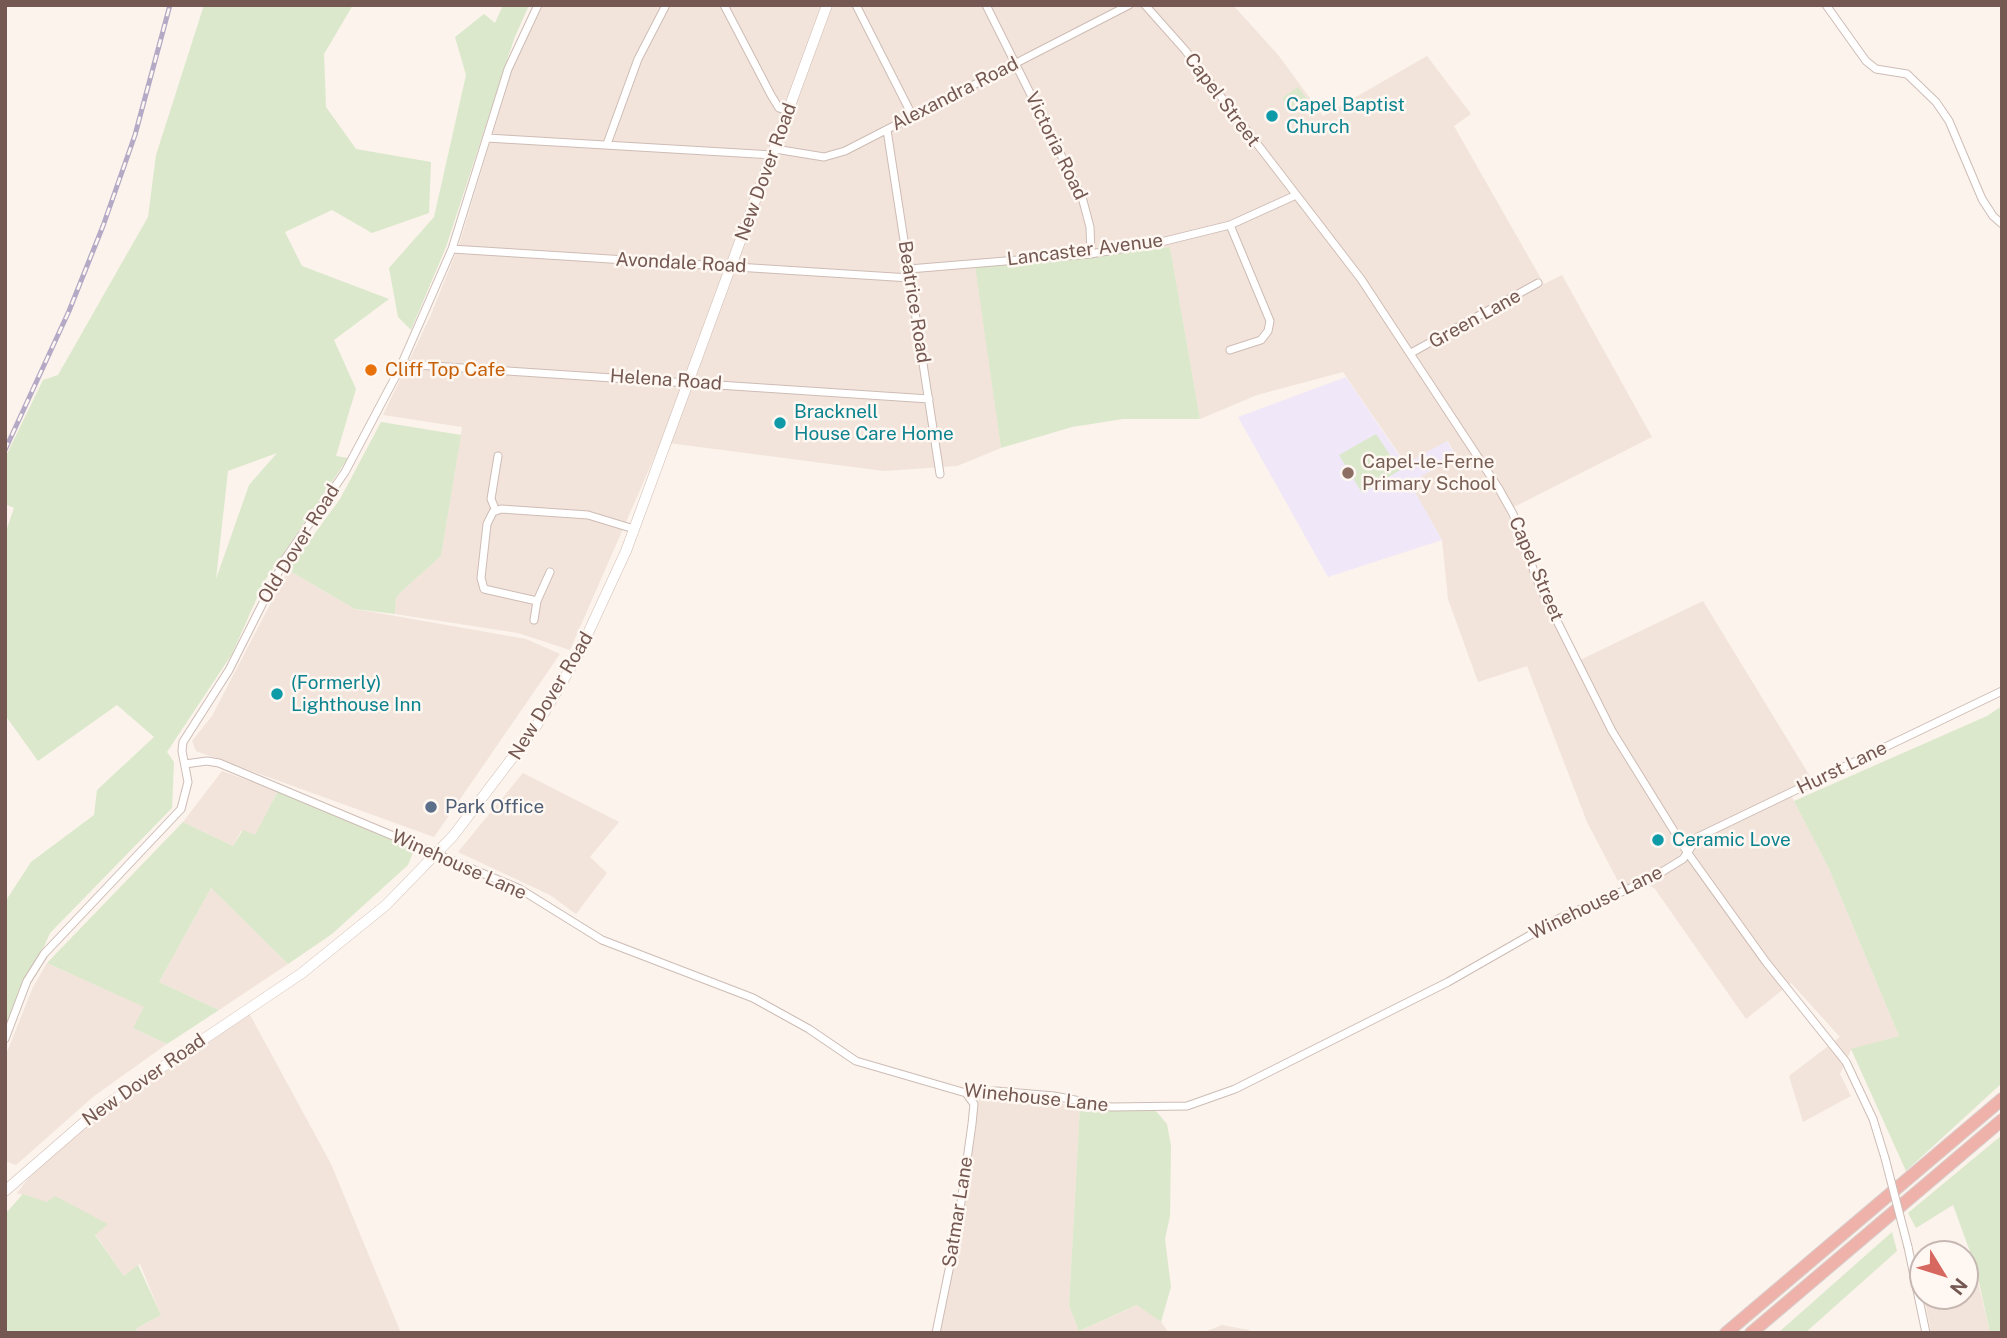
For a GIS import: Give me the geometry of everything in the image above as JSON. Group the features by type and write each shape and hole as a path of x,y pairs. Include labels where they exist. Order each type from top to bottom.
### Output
{"highway":[{"path":"1726,1333 2002,1099"},
{"path":"1751,1333 2002,1121"}],"main road":[{"name":"New Dover Road","path":"5,1191 97,1111 319,961 395,897 437,855 491,790 548,708 595,622 634,529 827,5"}],"street":[{"name":"Old Dover Road","path":"5,1039 27,981 44,954 179,813 187,792 182,747 186,736 229,670 285,559 351,462 402,364 452,249 508,69 538,5"},
{"path":"607,144 638,59 666,5"},
{"path":"724,5 771,95 779,108 788,111"},
{"path":"856,5 912,115"},
{"name":"Victoria Road","path":"986,5 1084,201 1090,227 1091,254"},
{"name":"Alexandra Road","path":"487,138 829,157 887,130 1129,5"},
{"name":"Capel Street","path":"1145,5 1185,50 1293,195 1361,279 1411,354 1506,501 1539,585 1608,722 1687,852 1766,962 1846,1062 1873,1119 1885,1158 1926,1333"},
{"path":"1826,5 1866,61 1876,69 1907,74 1936,102 1949,121 1982,199 2002,224"},
{"name":"Beatrice Road","path":"887,130 940,474"},
{"name":"Lancaster Avenue","path":"909,268 1091,254 1157,243 1230,225 1293,195"},
{"path":"1230,225 1270,321 1268,331 1261,340 1230,350"},
{"name":"Avondale Road","path":"452,249 910,278"},
{"name":"Green Lane","path":"1411,354 1538,283"},
{"name":"Helena Road","path":"402,364 929,399"},
{"path":"496,510 491,499 498,456"},
{"path":"496,510 595,516 634,529"},
{"path":"496,510 487,524 482,586 491,592 537,601"},
{"path":"534,620 537,601 550,572"},
{"name":"Hurst Lane","path":"1687,852 1698,837 2002,691"},
{"name":"Winehouse Lane","path":"185,764 207,761 219,763 313,800 520,889 601,940 753,998 809,1029 856,1061 965,1093 996,1091 1054,1096 1111,1107 1187,1106 1235,1089 1448,982 1559,918 1647,881 1683,859 1687,852"},
{"name":"Satmar Lane","path":"936,1333 957,1231 972,1124 974,1104 965,1093"}],"shaded area":[{"path":"543,5 1233,5 1279,56 1323,116 1427,56 1471,114 1454,126 1544,284 1562,275 1652,437 1506,511 1578,661 1703,601 1811,778 1789,791 1829,869 1899,1036 1851,1050 1840,1074 1851,1096 1803,1122 1789,1076 1840,1037 1791,983 1746,1019 1655,889 1641,880 1621,887 1587,822 1527,666 1478,682 1448,599 1442,540 1409,483 1456,456 1448,441 1406,464 1343,372 1257,395 1200,419 1170,247 976,265 1001,448 957,466 884,471 661,442 570,650 518,633 395,614 396,598 441,556 462,427 383,415 430,317 459,245 513,66"},
{"name":"Capel-le-Ferne Primary School","path":"1346,377 1405,464 1447,441 1456,456 1410,483 1442,540 1328,577 1238,417"},
{"path":"288,570 355,609 526,639 560,654 434,837 196,751 192,741 212,716"},
{"path":"222,771 278,791 255,836 241,831 233,846 183,822"},
{"path":"523,773 619,822 590,857 607,873 576,914 550,895 458,852"},
{"path":"211,888 288,964 219,1010 159,982"},
{"path":"47,963 145,1007 133,1028 167,1044 94,1096 16,1165 5,1161 5,1057 33,987"},
{"path":"249,1013 331,1164 401,1333 136,1333 137,1328 161,1315 140,1264 124,1276 95,1234 107,1224 17,1193 38,1166 110,1108"},
{"path":"979,1096 1080,1105 1069,1306 1079,1331 1138,1305 1161,1322 1169,1333 940,1333 964,1215"},
{"path":"1979,1286 1990,1333 1931,1333 1927,1310 1979,1310"},
{"path":"1222,1325 1249,1330 1249,1333 1202,1333"}],"green space":[{"path":"204,5 353,5 324,54 326,107 356,149 431,162 429,213 372,233 332,210 285,232 302,266 389,299 334,340 356,389 336,456 348,458 264,582 232,654 167,752 174,762 172,808 50,933 5,1035 5,902 31,862 94,815 97,790 154,737 117,705 38,761 5,715 5,534 14,508 5,504 5,458 43,380 58,375 148,217 156,155","holes":["277,453 249,485 216,579 228,471"]},
{"path":"503,5 529,5 514,39 446,247 411,330 398,317 389,268 434,217 466,75 455,37 484,14 495,23"},
{"path":"1298,87 1310,103 1294,114 1282,98"},
{"path":"1170,247 1200,419 1123,419 1072,427 1001,448 975,265"},
{"path":"381,422 461,435 441,556 396,598 395,614 355,609 288,570 340,499"},
{"path":"1376,434 1400,470 1362,493 1339,455"},
{"path":"2002,706 2002,1083 1906,1171 1851,1049 1899,1036 1829,869 1794,801 1987,716"},
{"path":"278,791 415,848 408,865 332,934 288,964 211,888 159,982 219,1010 167,1044 133,1028 144,1007 47,963 183,822 233,846 243,830 255,835"},
{"path":"1080,1105 1100,1111 1155,1110 1167,1124 1171,1146 1170,1216 1165,1239 1171,1287 1161,1322 1137,1305 1079,1331 1069,1306"},
{"path":"2002,1135 2002,1333 1990,1333 1979,1282 1979,1240 1966,1240 1953,1205 1916,1228 1908,1213"},
{"path":"23,1194 47,1202 55,1196 108,1224 95,1235 124,1276 138,1265 161,1315 137,1328 136,1333 5,1333 5,1214"},
{"path":"1892,1232 1897,1251 1805,1333 1778,1333"}],"railway":[{"path":"5,450 69,311 103,226 135,135 170,5"}],"place":[{"name":"Capel Baptist Church","path":"1272,116"},
{"name":"Cliff Top Cafe","path":"371,370"},
{"name":"Bracknell House Care Home","path":"780,423"},
{"name":"Capel-le-Ferne Primary School","path":"1348,473"},
{"name":"(Formerly) Lighthouse Inn","path":"277,694"},
{"name":"Park Office","path":"431,807"},
{"name":"Ceramic Love","path":"1658,840"}]}
